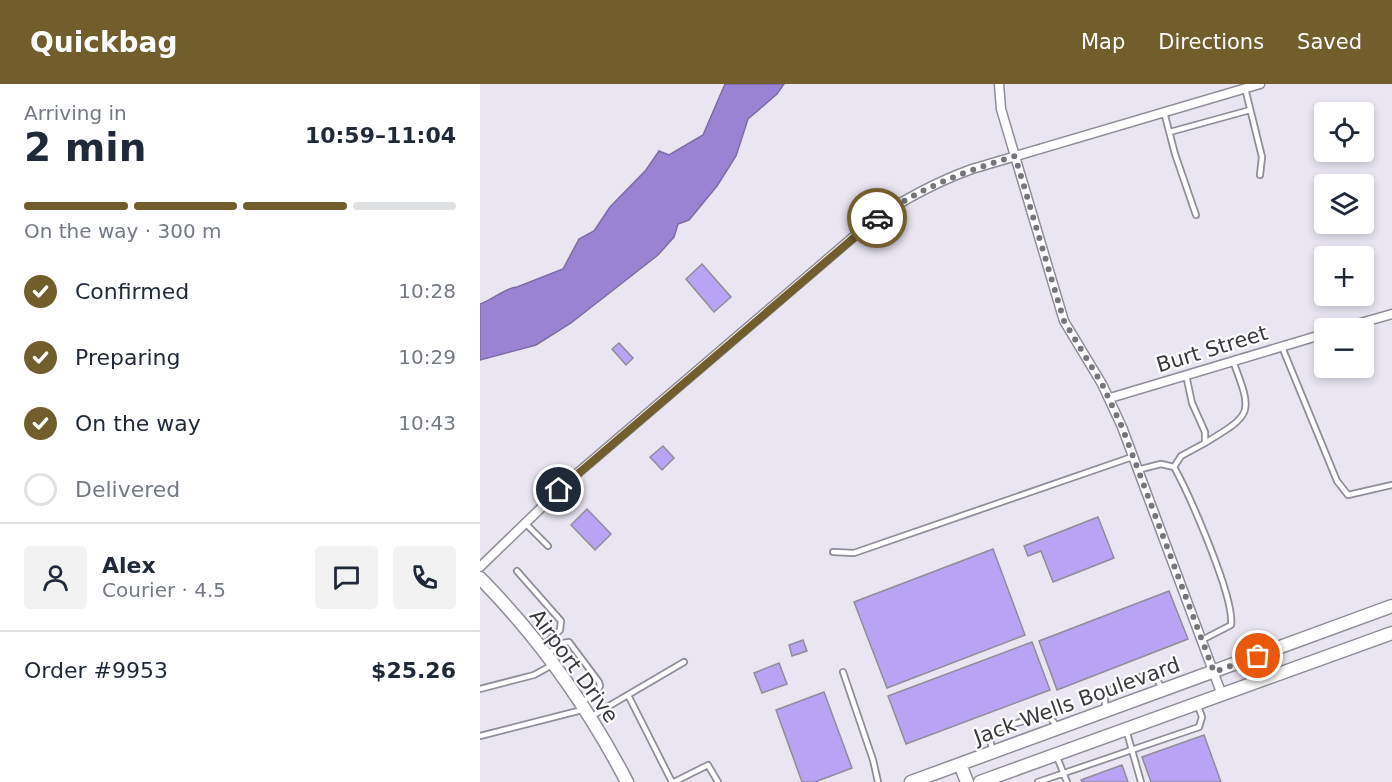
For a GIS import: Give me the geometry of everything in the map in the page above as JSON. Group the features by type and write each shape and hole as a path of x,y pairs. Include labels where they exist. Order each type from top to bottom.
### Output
{"street":[{"path":"999,84 1002,109 1064,321 1110,398 1222,695"},
{"path":"480,567 578,473 872,221 896,204 943,180 1015,156 1260,84"},
{"path":"1374,319 1392,314"},
{"name":"Burt Street","path":"1110,398 1314,337"},
{"name":"Airport Drive","path":"481,582 547,656 585,710 627,782"},
{"name":"Jack Wells Boulevard","path":"912,782 1392,606"},
{"name":"Jack Wells Boulevard","path":"980,782 1006,778 1056,754 1392,633"},
{"path":"960,764 967,782"}],"lane":[{"path":"1245,88 1262,157 1260,175"},
{"path":"1170,132 1250,110"},
{"path":"1164,112 1196,215"},
{"path":"1282,347 1337,481 1348,495 1392,484"},
{"path":"1174,467 1181,456 1243,418 1247,401 1233,361"},
{"path":"1186,375 1192,403 1205,432 1205,443"},
{"path":"833,552 854,553 1132,457"},
{"path":"1137,470 1161,464 1174,467 1186,489 1231,607 1231,625 1202,640"},
{"path":"525,522 548,546"},
{"path":"480,689 534,675 560,630 561,621 517,571"},
{"path":"547,656 563,643 573,645 600,686 585,710"},
{"path":"480,736 585,710 628,695 684,662"},
{"path":"843,672 873,760 878,782"},
{"path":"1105,711 1105,694 1112,687 1144,676 1156,679 1164,690"},
{"path":"628,695 673,782 708,765 718,782"},
{"path":"1038,782 1198,727 1202,717 1197,704"},
{"path":"992,753 990,737 997,729 1047,714 1059,728"},
{"path":"1126,729 1141,782"},
{"path":"1056,754 1066,782"}],"shaded area":[{"path":"725,84 784,84 777,94 748,119 736,156 717,186 689,220 678,224 674,237 658,255 571,323 536,345 480,360 480,304 508,290 563,269 579,239 594,231 610,207 646,170 659,151 669,155 703,135"}],"building":[{"path":"702,264 731,297 714,312 686,279"},
{"path":"619,343 633,358 626,365 612,349"},
{"path":"663,446 674,458 662,470 650,457"},
{"path":"587,509 611,534 595,550 571,525"},
{"path":"1098,517 1114,558 1053,582 1041,551 1028,556 1024,546"},
{"path":"993,549 1025,635 887,688 854,602"},
{"path":"1169,591 1188,639 1057,690 1039,641"},
{"path":"803,640 807,651 792,656 789,645"},
{"path":"1032,642 1050,690 906,744 888,696"},
{"path":"779,663 787,684 762,693 754,673"},
{"path":"824,692 852,768 815,782 802,782 776,710"},
{"path":"1204,735 1221,782 1151,782 1142,757"},
{"path":"1122,765 1128,782 1082,782 1081,780"}],"way so far":[{"path":"877,218 896,204 943,180 1015,156 1064,321 1110,398 1214,672 1258,656"}],"route":[{"path":"559,490 877,218"}]}
